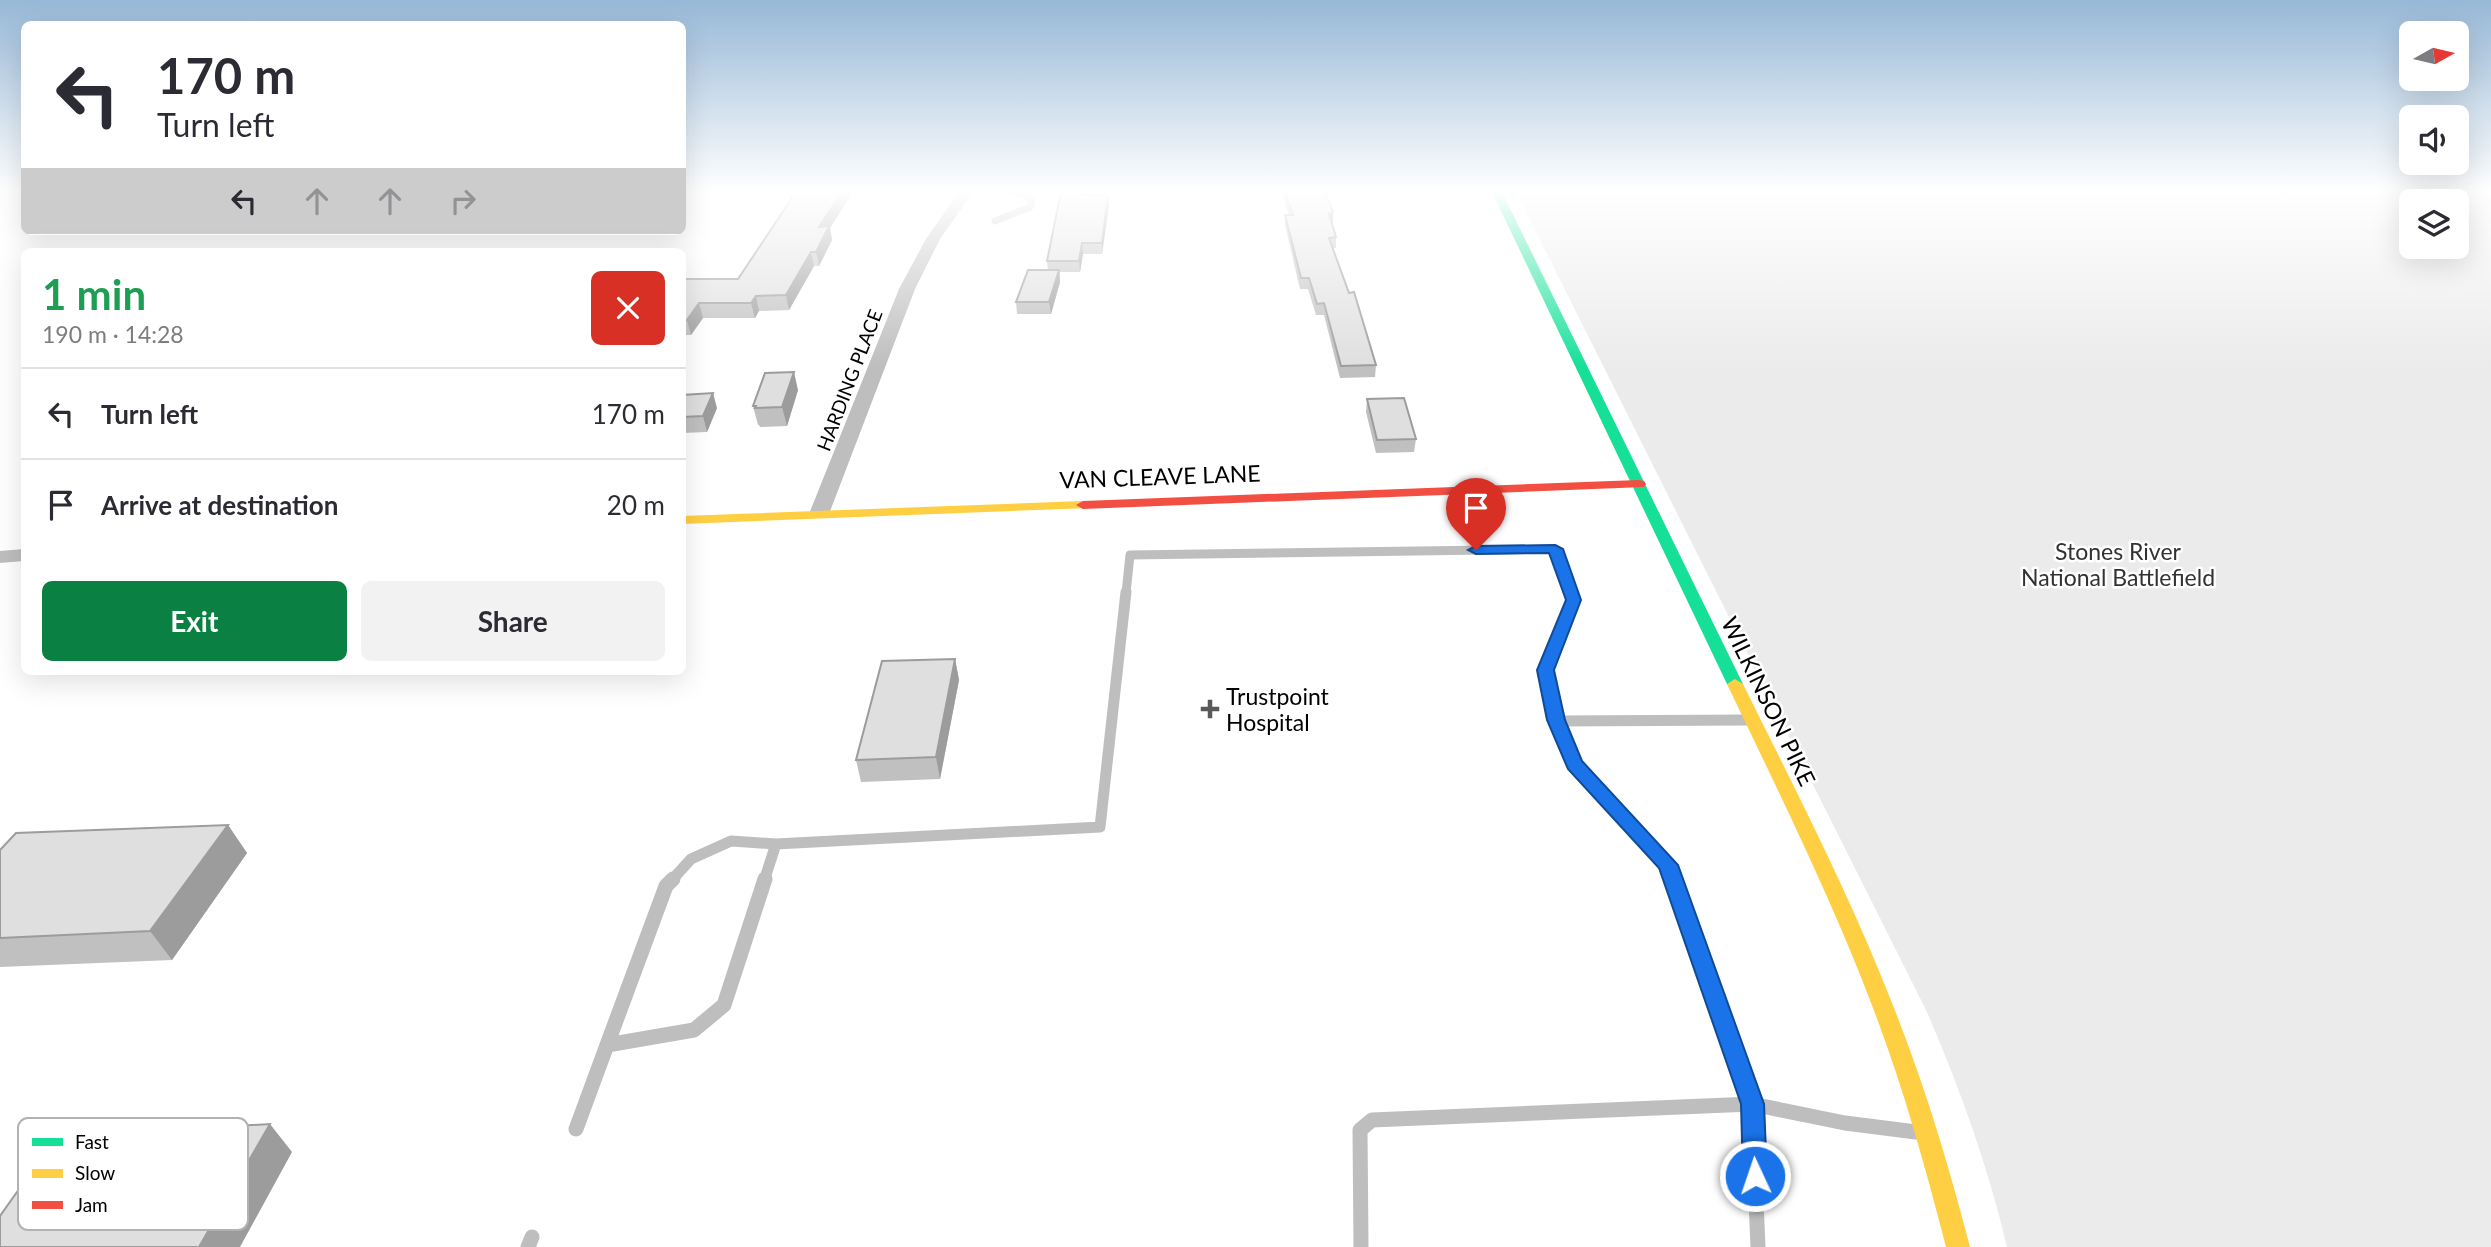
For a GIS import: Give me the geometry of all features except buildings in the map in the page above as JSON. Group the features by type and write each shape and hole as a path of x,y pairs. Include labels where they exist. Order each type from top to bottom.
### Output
{"street":[{"name":"HARDING PLACE","path":"818,514 907,289 927,250"},
{"name":"WILKINSON PIKE","path":"1525,250 1753,720 1871,976 1928,1133 1958,1247"},
{"name":"VAN CLEAVE LANE","path":"686,520 1639,484"},
{"path":"0,557 21,555"}],"lane":[{"path":"576,1129 666,886 691,859 731,841 776,844 1100,827 1130,555 1555,549 1573,600 1546,670 1556,720 1574,764 1668,865 1752,1104 1758,1247"},
{"path":"1556,720 1753,720"},
{"path":"607,1045 694,1030 724,1006 776,844"},
{"path":"1362,1247 1360,1130 1371,1120 1752,1104 1845,1123 1928,1133"}],"green space":[{"name":"Stones River National Battlefield","path":"1545,250 2399,250 2399,259 2469,259 2469,250 2491,250 2491,1247 2007,1247 1972,1128 1927,1012"}],"traffic: fast":[{"path":"1525,250 1735,684"}],"traffic: slow":[{"path":"686,520 1083,505"},
{"path":"1735,684 1822,864 1883,1007 1919,1109 1958,1247"}],"traffic: jam":[{"path":"1083,505 1639,484"}],"place":[{"name":"Trustpoint Hospital","path":"1210,709"}],"route":[{"path":"1476,550 1555,549 1573,600 1546,670 1556,720 1574,764 1668,865 1752,1104 1755,1176"}]}
